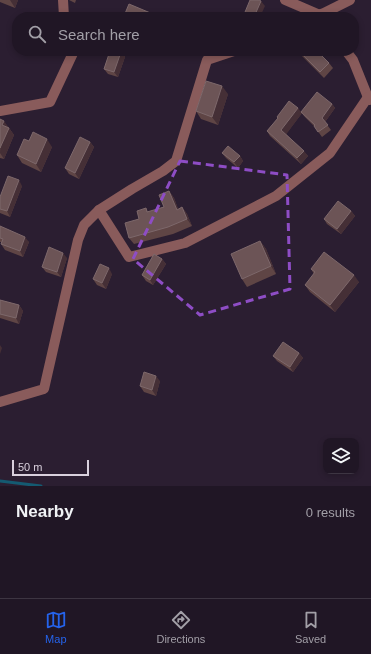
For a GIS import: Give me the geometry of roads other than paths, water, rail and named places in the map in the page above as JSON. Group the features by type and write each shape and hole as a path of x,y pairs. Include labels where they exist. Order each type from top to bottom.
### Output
{"street":[{"path":"63,0 64,12"},
{"path":"285,0 310,12"},
{"path":"326,12 350,0"},
{"path":"0,111 50,102 72,56"},
{"path":"0,402 44,390 78,240 84,225 99,210 163,171 176,161 207,60 219,56"},
{"path":"99,210 129,257 185,243 276,196 330,153 370,98 350,56"}],"waterway":[{"path":"0,481 41,486"}]}
